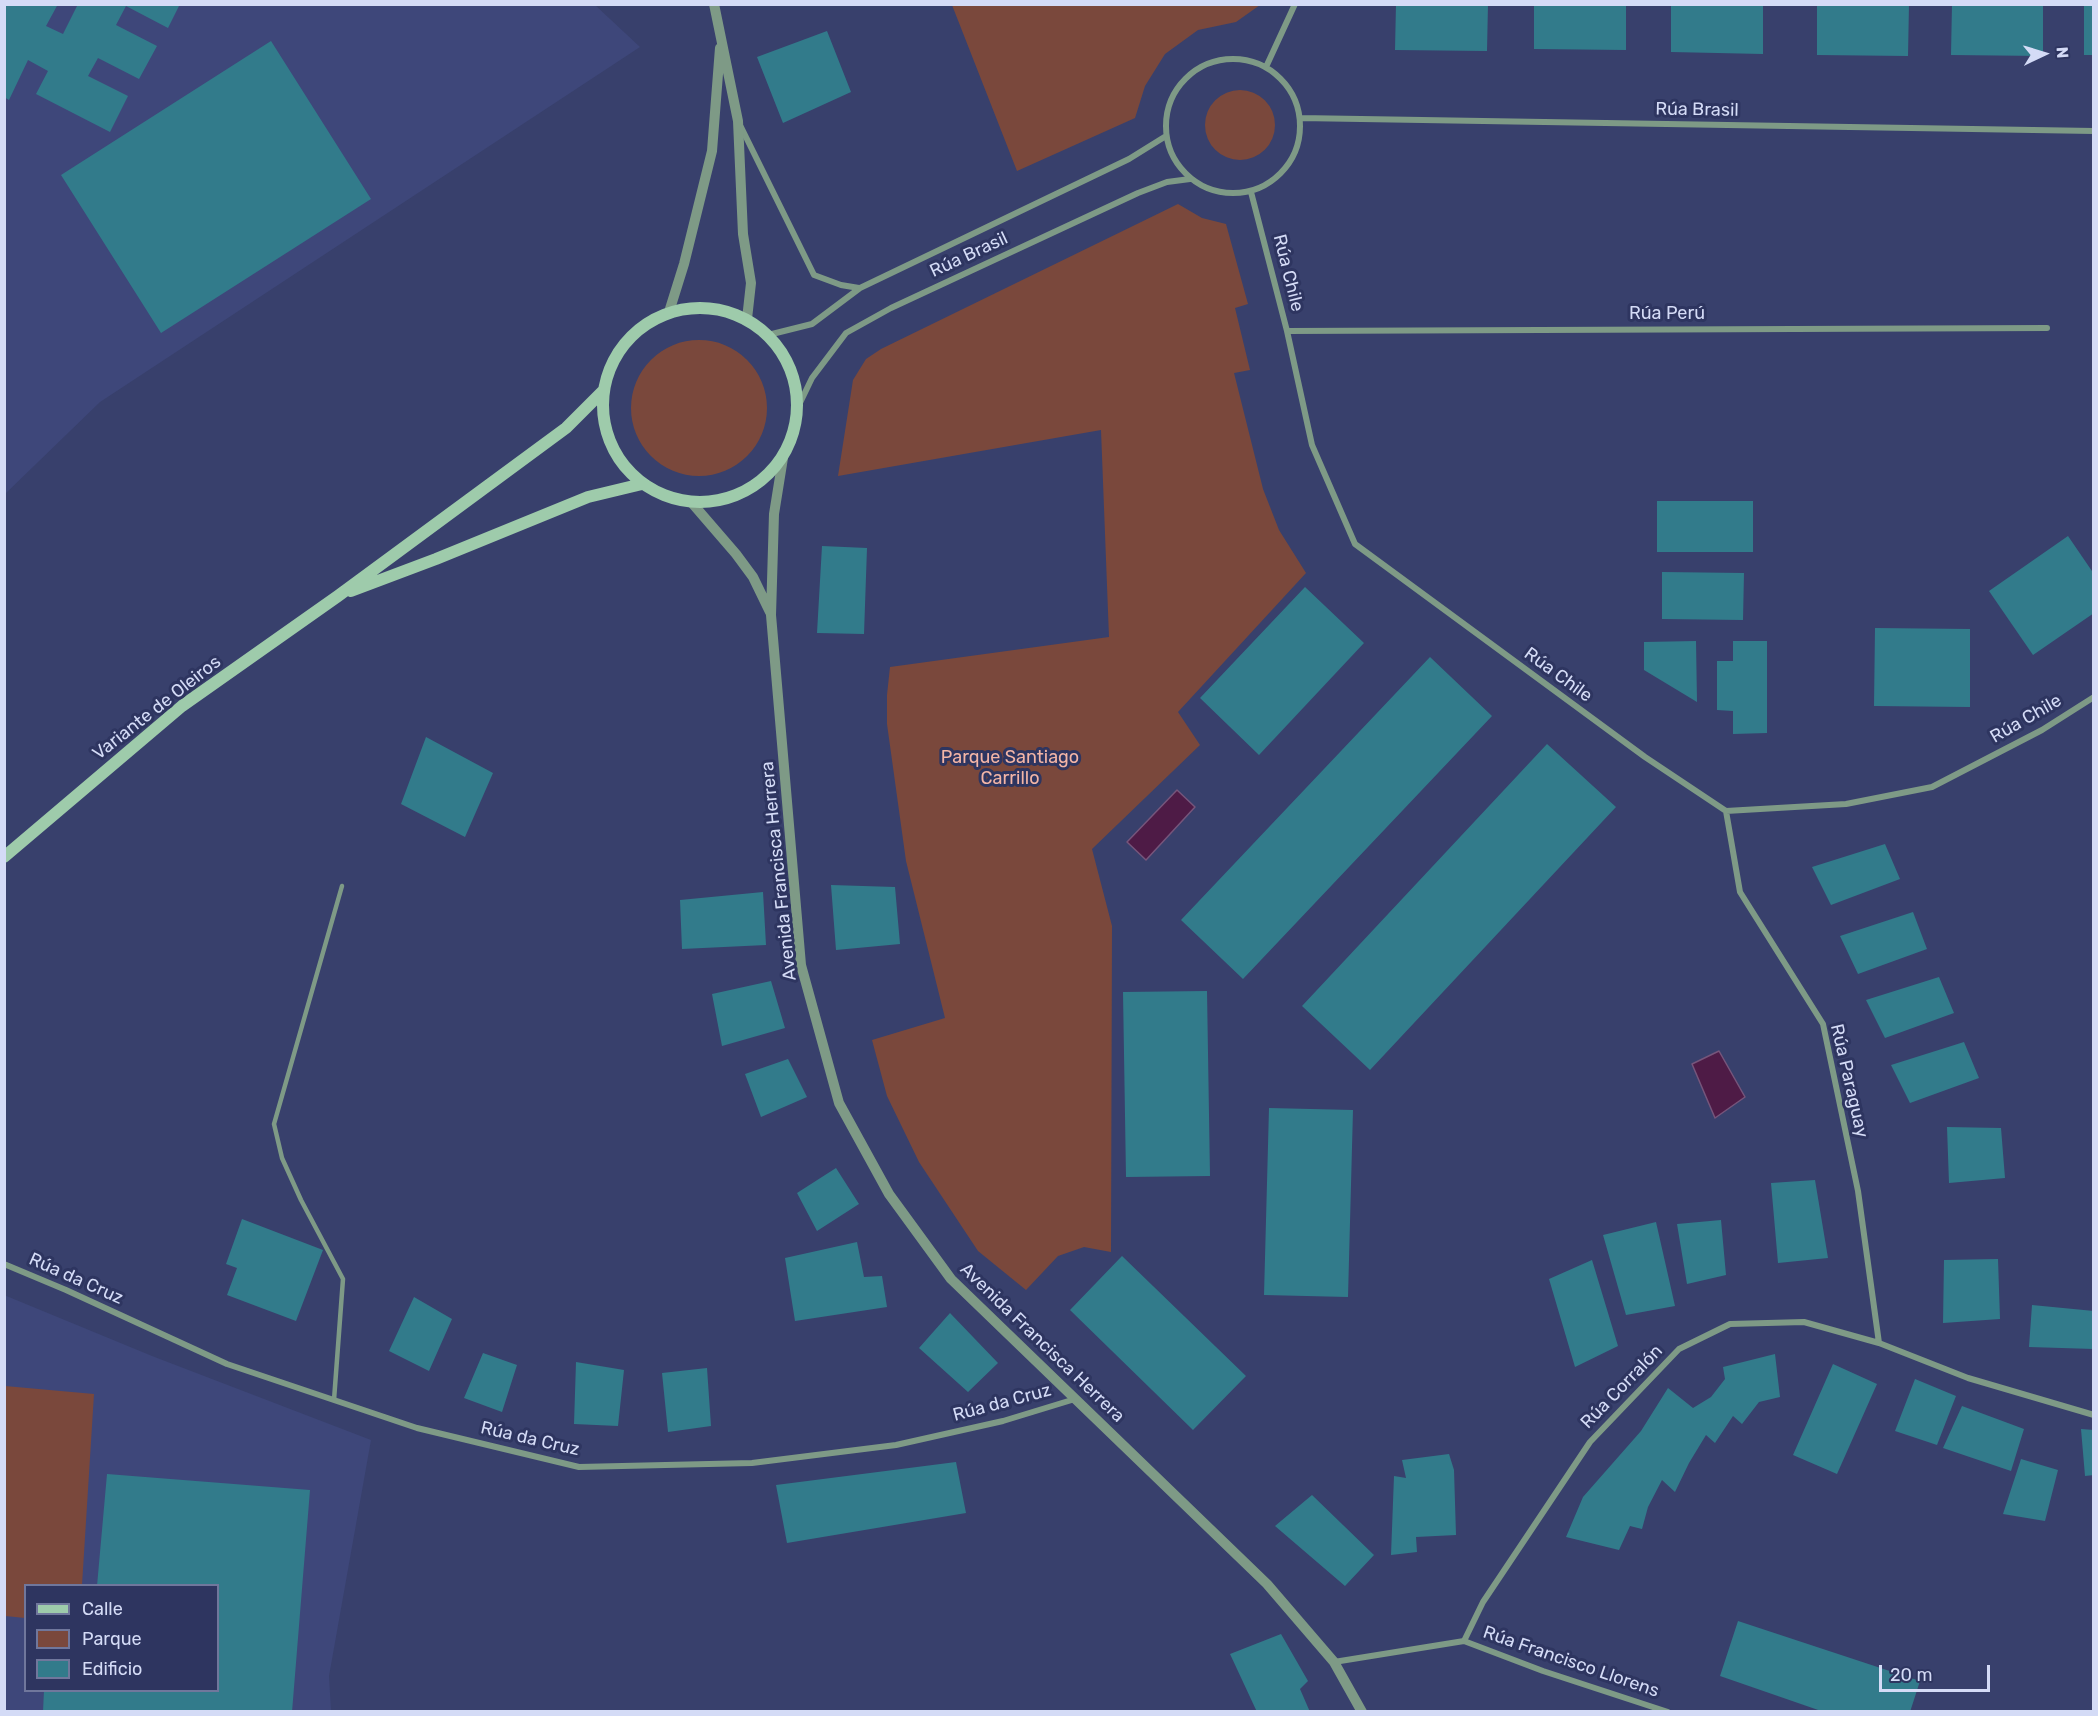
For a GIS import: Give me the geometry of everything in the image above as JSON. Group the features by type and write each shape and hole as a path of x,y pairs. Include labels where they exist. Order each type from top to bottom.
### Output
{"main road":[{"path":"695,307 722,310 747,319 768,335 785,356 795,381 798,407 794,434 783,458 765,478 744,493 718,502 692,503 666,497 642,484 623,465 610,442 603,417 604,390 611,364 626,342 645,324 669,312 695,307"},
{"name":"Variante de Oleiros","path":"4,857 182,706 338,596 566,428 604,390"},
{"name":"Variante de Oleiros","path":"338,596 436,560 588,497 642,484"}],"street":[{"path":"714,4 738,121 743,234 751,283 747,319"},
{"path":"1266,67 1295,4"},
{"path":"669,312 684,264 712,150 721,36"},
{"path":"1228,58 1250,60 1279,76 1297,103 1300,118 1300,138 1289,164 1269,184 1251,192 1230,194 1208,190 1190,179 1178,167 1170,152 1166,136 1167,113 1174,92 1188,75 1206,63 1228,58"},
{"name":"Rúa Brasil","path":"1300,118 2094,131"},
{"path":"738,121 814,275 841,285 860,288"},
{"name":"Rúa Brasil","path":"768,335 812,324 860,288 1129,159 1166,136"},
{"name":"Rúa Brasil","path":"798,407 812,378 846,333 891,308 1138,193 1167,182 1190,179"},
{"name":"Rúa Chile","path":"1251,192 1287,331 1312,445 1355,544 1645,757 1726,812 1846,804 1932,787 2042,730 2094,697"},
{"name":"Rúa Perú","path":"1287,331 2047,328"},
{"name":"Avenida Francisca Herrera","path":"783,458 774,514 771,615 801,965 839,1103 889,1194 951,1279 1267,1584 1334,1662 1362,1712"},
{"name":"Avenida Francisca Herrera","path":"692,503 753,577 771,615"},
{"name":"Rúa Paraguay","path":"1726,812 1740,892 1823,1024 1858,1191 1879,1343"},
{"name":"Rúa da Cruz","path":"4,1264 226,1364 417,1428 579,1467 752,1463 896,1445 1003,1421 1075,1399"},
{"name":"Rúa Corralón","path":"1464,1641 1483,1602 1590,1442 1679,1349 1730,1324 1804,1322 1879,1343 1968,1378 2094,1415"},
{"path":"1334,1662 1464,1641"},
{"name":"Rúa Francisco Llorens","path":"1464,1641 1543,1671 1668,1712"}],"lane":[{"path":"334,1400 343,1279 301,1200 282,1158 274,1124 342,886"}],"shaded area":[{"path":"5,5 595,5 640,47 100,402 5,494"},
{"path":"1177,790 1195,807 1146,860 1127,842"},
{"path":"1719,1051 1745,1097 1715,1118 1692,1064"},
{"path":"4,1295 152,1356 371,1440 329,1676 331,1711 5,1711"}],"green space":[{"path":"952,5 1260,5 1236,22 1198,30 1165,54 1145,86 1135,118 1017,171"},
{"path":"1240,90 1253,93 1265,100 1272,112 1275,125 1272,138 1265,150 1253,157 1240,160 1227,157 1215,150 1208,138 1205,125 1208,112 1215,100 1227,93"},
{"name":"Parque Santiago Carrillo","path":"1178,204 1202,218 1226,224 1248,304 1235,308 1250,370 1234,373 1263,489 1279,530 1306,573 1178,712 1200,745 1092,849 1112,926 1111,1252 1084,1247 1058,1256 1026,1290 978,1251 919,1162 887,1096 872,1040 945,1018 906,861 887,724 887,695 890,667 1109,637 1101,430 838,476 853,380 866,359 881,349"},
{"path":"699,340 725,345 737,351 747,360 756,370 762,382 767,408 762,434 756,446 747,456 737,465 725,471 699,476 673,471 661,465 651,456 642,446 636,434 631,408 636,382 642,370 651,360 661,351 673,345"},
{"path":"5,1386 94,1394 82,1584 24,1584 24,1618 5,1616"}],"building":[{"path":"4,4 58,4 46,26 63,34 78,4 180,4 168,28 126,6 116,25 157,46 139,79 98,58 88,76 128,96 110,132 36,94 48,71 28,60 9,100 4,97"},
{"path":"1396,4 1488,4 1487,51 1395,50"},
{"path":"1534,4 1626,4 1626,50 1534,49"},
{"path":"1671,4 1763,4 1763,54 1671,52"},
{"path":"1817,4 1909,4 1908,56 1817,55"},
{"path":"1952,4 2043,4 2043,56 1951,55"},
{"path":"2084,4 2094,4 2094,55 2084,55"},
{"path":"827,31 851,92 783,123 757,57"},
{"path":"271,41 371,199 161,333 61,175"},
{"path":"1657,501 1753,501 1753,552 1657,552"},
{"path":"2068,536 2094,574 2094,613 2033,655 1989,591"},
{"path":"822,546 867,548 864,634 817,633"},
{"path":"1662,572 1744,573 1743,620 1662,619"},
{"path":"1305,587 1364,643 1259,755 1200,698"},
{"path":"1875,628 1970,629 1970,707 1874,706"},
{"path":"1696,641 1697,702 1644,670 1644,642"},
{"path":"1733,641 1767,641 1767,733 1733,734 1733,711 1717,710 1717,661 1733,661"},
{"path":"1430,657 1492,716 1243,979 1181,920"},
{"path":"426,737 493,773 465,837 401,804"},
{"path":"1547,744 1616,807 1370,1070 1302,1006"},
{"path":"1885,844 1900,879 1831,905 1812,867"},
{"path":"831,885 895,887 900,944 836,950"},
{"path":"763,892 766,945 682,949 680,900"},
{"path":"1913,912 1927,949 1858,974 1840,936"},
{"path":"1939,977 1954,1013 1885,1038 1866,1000"},
{"path":"771,981 785,1028 722,1046 712,994"},
{"path":"1207,991 1210,1176 1126,1177 1123,992"},
{"path":"1964,1042 1979,1078 1910,1103 1891,1065"},
{"path":"788,1059 807,1097 761,1117 745,1074"},
{"path":"1269,1108 1353,1110 1348,1297 1264,1295"},
{"path":"1947,1127 2001,1128 2005,1178 1949,1183"},
{"path":"836,1168 859,1204 817,1231 797,1193"},
{"path":"1815,1180 1828,1258 1778,1263 1771,1183"},
{"path":"242,1219 323,1250 296,1321 227,1295 237,1268 226,1264"},
{"path":"1721,1220 1726,1275 1687,1284 1677,1224"},
{"path":"1656,1222 1675,1306 1626,1315 1603,1235"},
{"path":"857,1242 864,1277 882,1276 887,1307 795,1321 785,1258"},
{"path":"1122,1256 1246,1376 1193,1430 1070,1310"},
{"path":"1998,1259 2000,1319 1943,1323 1944,1260"},
{"path":"1592,1260 1618,1346 1575,1367 1549,1279"},
{"path":"414,1297 452,1319 429,1371 389,1351"},
{"path":"2032,1305 2094,1311 2094,1349 2029,1347"},
{"path":"950,1313 998,1363 968,1392 919,1348"},
{"path":"483,1353 517,1365 502,1412 464,1398"},
{"path":"1775,1354 1780,1397 1759,1402 1742,1424 1733,1416 1715,1443 1706,1435 1675,1492 1662,1480 1648,1507 1642,1529 1630,1526 1619,1550 1566,1537 1583,1497 1641,1431 1668,1388 1693,1408 1711,1397 1725,1379 1723,1367"},
{"path":"576,1362 624,1370 618,1426 574,1424"},
{"path":"1833,1364 1877,1384 1837,1474 1793,1455"},
{"path":"707,1368 711,1426 668,1432 662,1373"},
{"path":"1915,1379 1956,1396 1937,1445 1895,1431"},
{"path":"1962,1406 2024,1429 2011,1471 1943,1448"},
{"path":"2081,1429 2094,1430 2094,1475 2085,1476"},
{"path":"1449,1454 1454,1470 1456,1535 1416,1537 1417,1552 1391,1555 1394,1476 1406,1478 1402,1460"},
{"path":"2021,1459 2058,1470 2045,1521 2003,1514"},
{"path":"956,1462 966,1513 787,1543 776,1485"},
{"path":"107,1474 310,1490 292,1712 43,1712 44,1692 219,1692 219,1584 97,1584"},
{"path":"1312,1495 1374,1555 1345,1586 1275,1526"},
{"path":"1738,1621 1920,1681 1910,1712 1824,1712 1720,1676"},
{"path":"1281,1634 1308,1681 1300,1689 1310,1712 1257,1712 1230,1654"}]}
